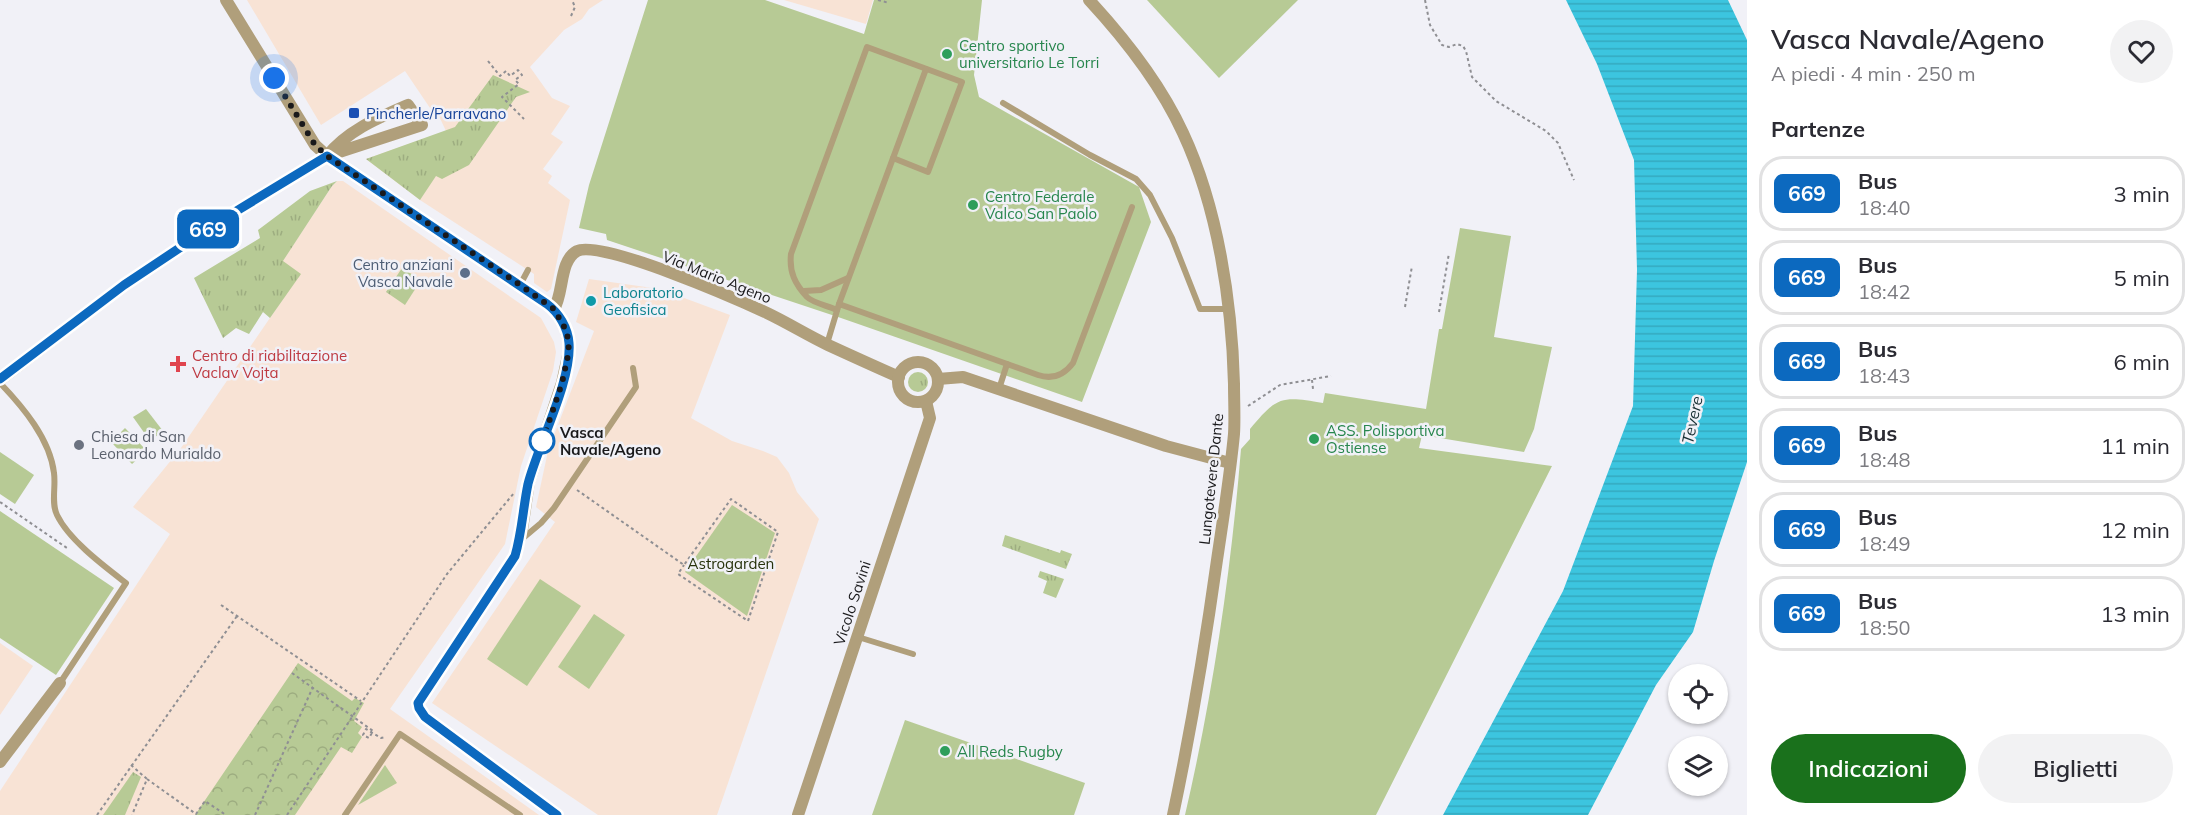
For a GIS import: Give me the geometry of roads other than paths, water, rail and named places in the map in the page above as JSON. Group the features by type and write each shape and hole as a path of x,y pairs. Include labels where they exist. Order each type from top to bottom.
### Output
{"street":[{"path":"226,0 315,145 327,156 554,309 567,332 568,359 529,482 515,556 420,698 419,708 425,717 557,815"},
{"name":"Lungotevere Dante","path":"1089,0 1135,54 1164,97 1183,133 1197,167 1210,210 1233,340 1234,434 1196,699 1173,815"},
{"path":"0,381 124,285 220,221 327,156 422,124 408,105 347,135 327,156"},
{"name":"Via Mario Ageno","path":"554,309 558,302 569,259 575,252 590,249 616,254 710,288 899,377"},
{"path":"919,362 932,368 938,379 936,392 926,401 914,402 900,390 899,377 907,366 919,362"},
{"path":"938,379 963,377 1166,446 1230,463"},
{"name":"Vicolo Savini","path":"798,815 930,418 926,401"},
{"path":"0,762 60,683"}],"lane":[{"path":"893,158 928,172 962,82 867,47 791,254 790,268 797,284 807,298 1047,378 1067,371 1073,363 1132,207"},
{"path":"827,345 838,307 926,69"},
{"path":"1003,103 1090,155 1136,179 1150,195 1172,238 1200,309 1229,309"},
{"path":"520,285 528,270"},
{"path":"804,291 821,290 849,278"},
{"path":"998,389 1007,364"},
{"path":"519,541 541,523 636,387 633,368"},
{"path":"0,381 20,405 46,447 54,471 57,515 89,555 126,583 60,683"},
{"path":"857,637 912,654"},
{"path":"345,815 400,734 517,814"}],"water":[{"name":"Tevere","path":"1566,0 1728,0 1747,40 1747,462 1693,632 1671,664 1668,664 1588,815 1443,815 1563,591 1633,406 1637,270 1634,160 1597,64"}],"place":[{"name":"Centro sportivo universitario Le Torri","path":"947,54"},
{"name":"Pincherle/Parravano","path":"354,113"},
{"name":"Centro Federale Valco San Paolo","path":"973,205"},
{"name":"Centro anziani Vasca Navale","path":"465,273"},
{"name":"Laboratorio Geofisica","path":"591,301"},
{"name":"Centro di riabilitazione Vaclav Vojta","path":"178,364"},
{"name":"ASS. Polisportiva Ostiense","path":"1314,439"},
{"name":"Vasca Navale/Ageno","path":"542,441"},
{"name":"Chiesa di San Leonardo Murialdo","path":"79,445"},
{"name":"All Reds Rugby","path":"945,751"}],"park label":[{"name":"Astrogarden","path":"731,563"}]}
